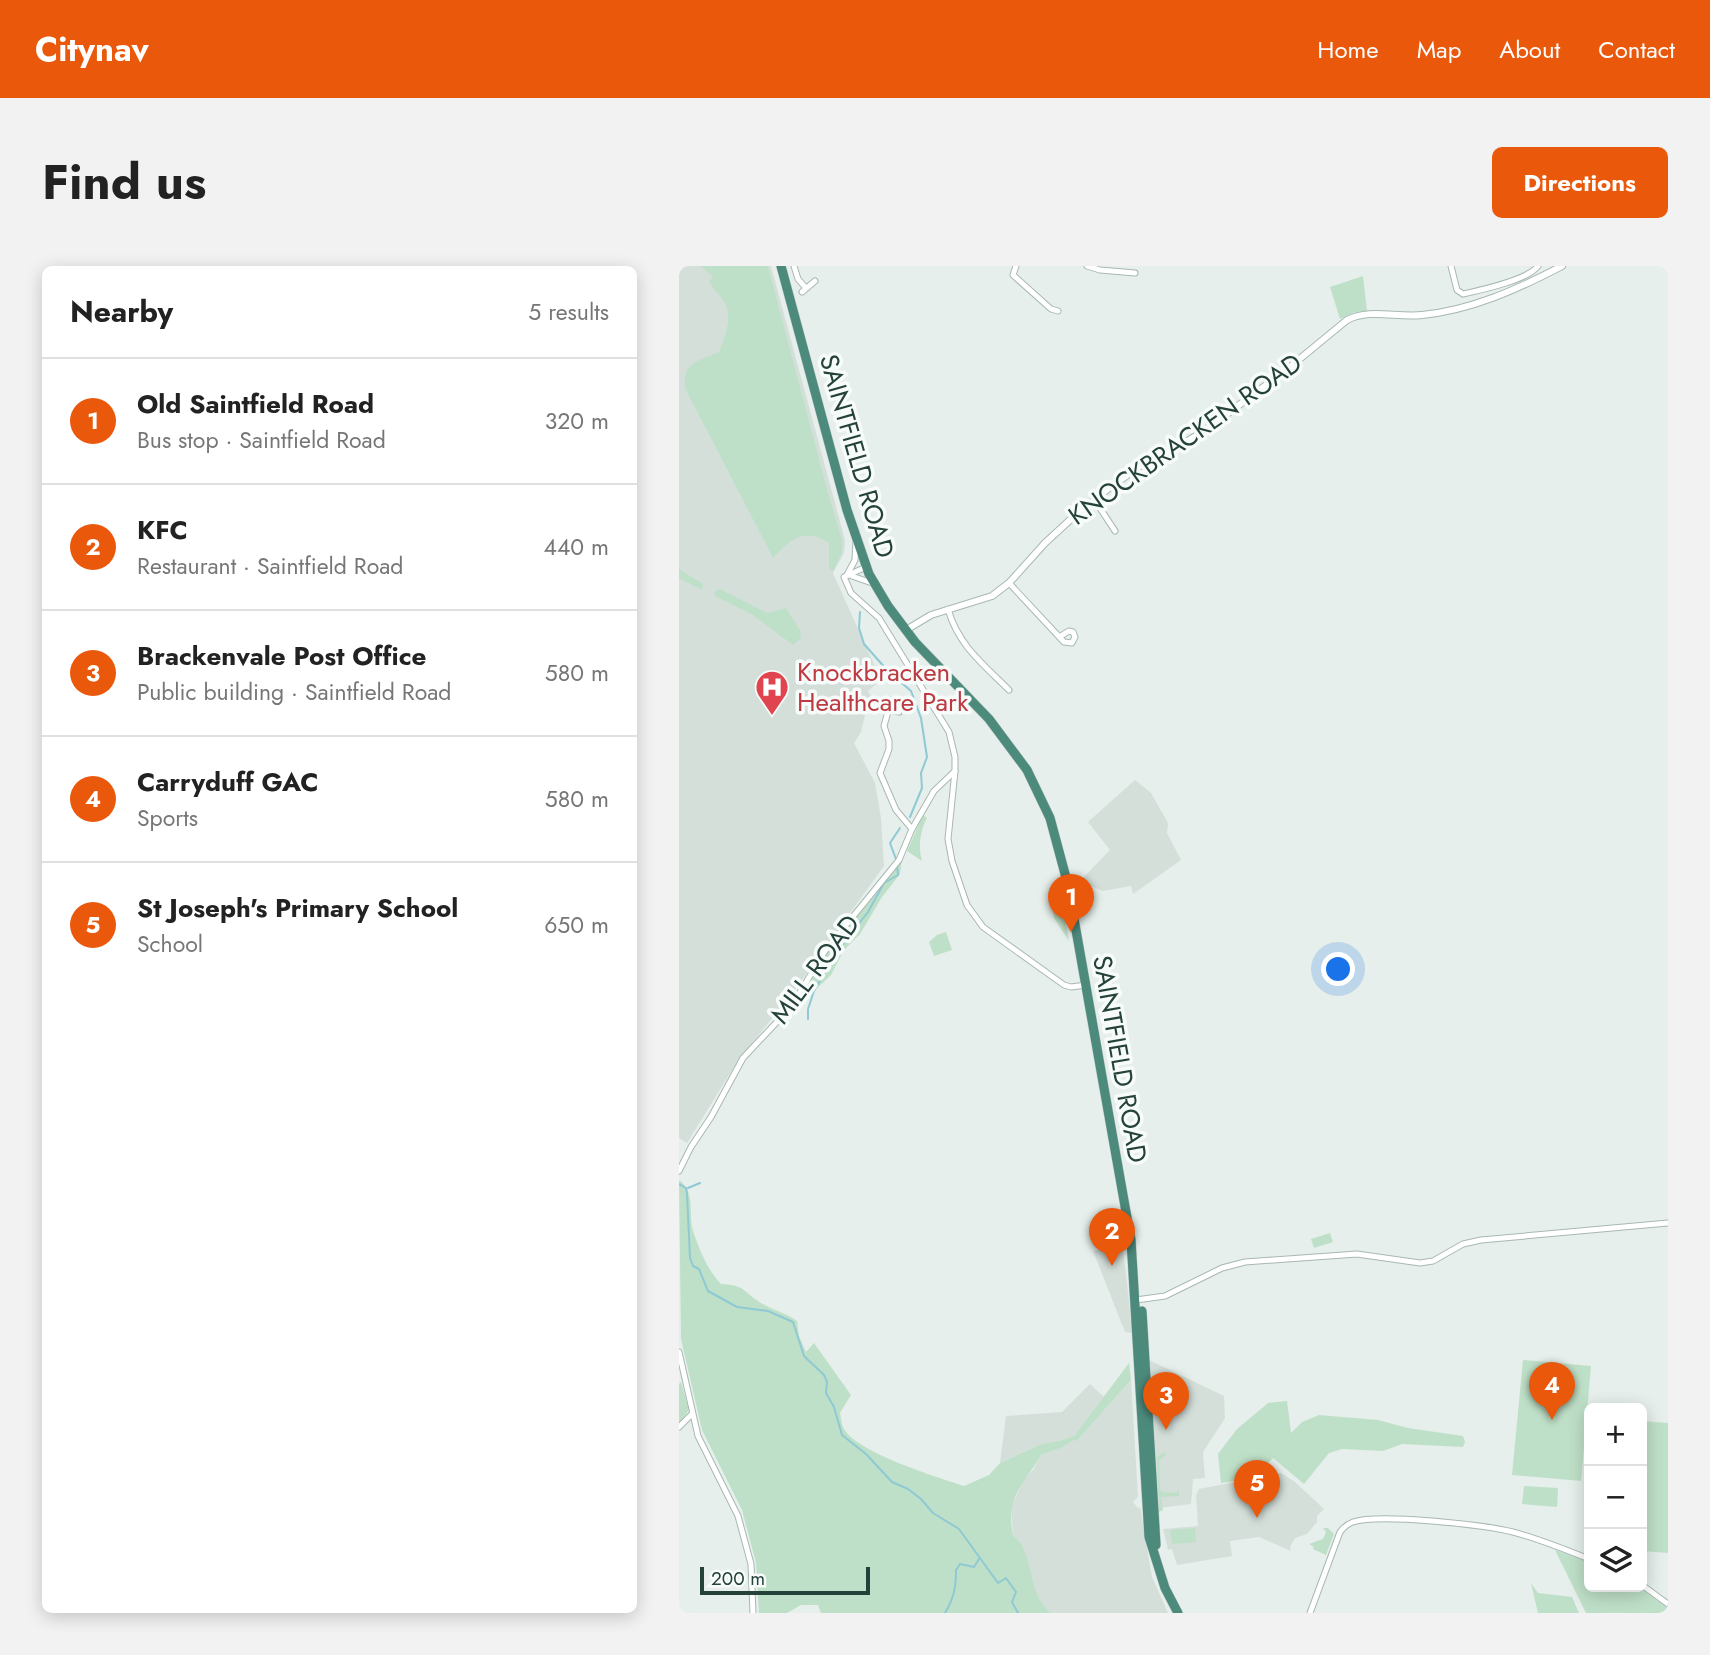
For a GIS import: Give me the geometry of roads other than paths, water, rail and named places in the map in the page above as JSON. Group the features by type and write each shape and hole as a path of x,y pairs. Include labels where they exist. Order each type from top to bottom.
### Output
{"highway":[{"name":"SAINTFIELD ROAD","path":"782,268 855,538 866,567 906,630 1004,736 1036,786 1061,850 1129,1229 1136,1300 1149,1537 1165,1588 1178,1613"},
{"name":"SAINTFIELD ROAD","path":"1136,1300 1142,1309 1156,1557"},
{"path":"1142,1442 1145,1430 1142,1372 1146,1369"}],"street":[{"path":"794,266 804,290 815,281"},
{"path":"1016,266 1013,275 1054,310 1048,317"},
{"path":"1087,266 1131,273 1128,283"},
{"path":"1451,266 1457,290 1463,294 1519,278 1535,271 1538,266"},
{"name":"KNOCKBRACKEN ROAD","path":"906,630 948,609 983,600 1009,583 1045,543 1094,499 1137,468 1205,431 1353,316 1420,316 1448,310 1515,290 1562,266"},
{"path":"1094,499 1115,531"},
{"path":"855,538 855,560 846,576 851,593 879,618 943,720 953,744 955,771 949,830 950,850 963,895 972,913 992,934 1064,985 1086,985"},
{"path":"846,576 866,567"},
{"path":"846,576 859,577 875,584"},
{"path":"1009,583 1059,637"},
{"path":"948,609 954,628 963,643 1009,690"},
{"path":"891,700 884,726 889,749 880,769 880,776 896,810 912,829"},
{"path":"889,710 899,712"},
{"name":"MILL ROAD","path":"679,1171 743,1058 791,1007 825,951 893,867 934,791 955,771"},
{"path":"1136,1300 1165,1296 1222,1268 1245,1262 1357,1254 1420,1263 1441,1257 1463,1244 1481,1240 1668,1223"},
{"path":"679,1352 692,1414 704,1449 721,1477 738,1516 751,1564 753,1613"},
{"path":"679,1427 692,1414"},
{"path":"1310,1613 1340,1532 1352,1522 1365,1520 1444,1523 1513,1532 1584,1557"},
{"path":"1647,1589 1668,1604"}],"waterway":[{"path":"860,612 859,628 864,644 887,670 911,691 921,718 927,757 921,773 922,788 910,817"},
{"path":"896,859 890,843 900,828"},
{"path":"808,1019 814,991 836,953 868,912 884,883 898,875 897,865"},
{"path":"688,1188 700,1183"},
{"path":"679,1184 686,1188 687,1194 690,1258 693,1266 699,1269 708,1291 737,1307 768,1311 793,1322 804,1356 824,1375 827,1382 826,1393 834,1407 842,1435 866,1454 892,1482 908,1489 933,1513 959,1529 998,1583 1006,1578 1016,1592 1012,1602 1018,1613"},
{"path":"945,1613 954,1592 956,1570 960,1564 974,1567 979,1559"}],"place":[{"name":"Knockbracken Healthcare Park","path":"772,717"},
{"name":"Old Saintfield Road","path":"1071,932"},
{"name":"KFC","path":"1112,1266"},
{"name":"Carryduff GAC","path":"1552,1420"},
{"name":"Brackenvale Post Office","path":"1166,1430"},
{"name":"St Joseph's Primary School","path":"1257,1518"}]}
